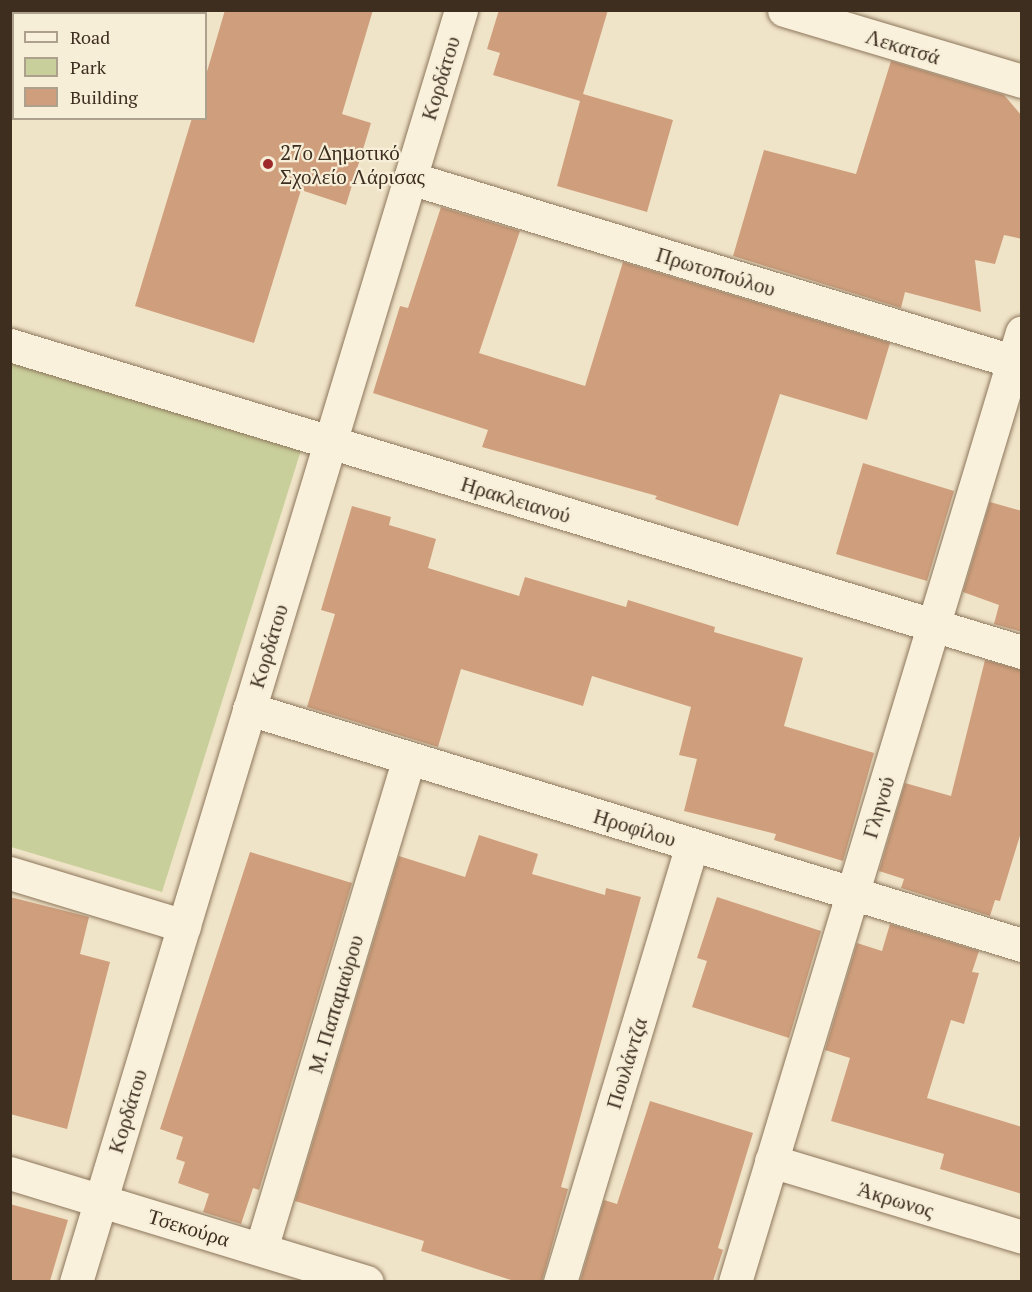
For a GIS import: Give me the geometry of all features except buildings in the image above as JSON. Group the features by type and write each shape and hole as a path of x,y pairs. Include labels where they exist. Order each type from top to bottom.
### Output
{"street":[{"name":"Κορδάτου","path":"76,1281 460,10"},
{"name":"Λεκατσά","path":"784,10 1022,81"},
{"name":"Πρωτοπούλου","path":"410,178 1019,353"},
{"name":"Ηρακλειανού","path":"10,345 1022,652"},
{"name":"Γληνού","path":"735,1281 933,626 1019,353"},
{"name":"Ηροφίλου","path":"249,709 1022,945"},
{"name":"Μ. Παπαμαύρου","path":"261,1249 409,758"},
{"name":"Πουλάντζα","path":"560,1281 692,844"},
{"path":"10,873 184,926"},
{"name":"Άκρωνος","path":"771,1161 1022,1238"},
{"name":"Τσεκούρα","path":"10,1173 367,1281"}],"green space":[{"path":"10,356 303,444 162,892 11,847"}],"place":[{"name":"27ο Δημοτικό Σχολείο Λάρισας","path":"268,164"}]}
